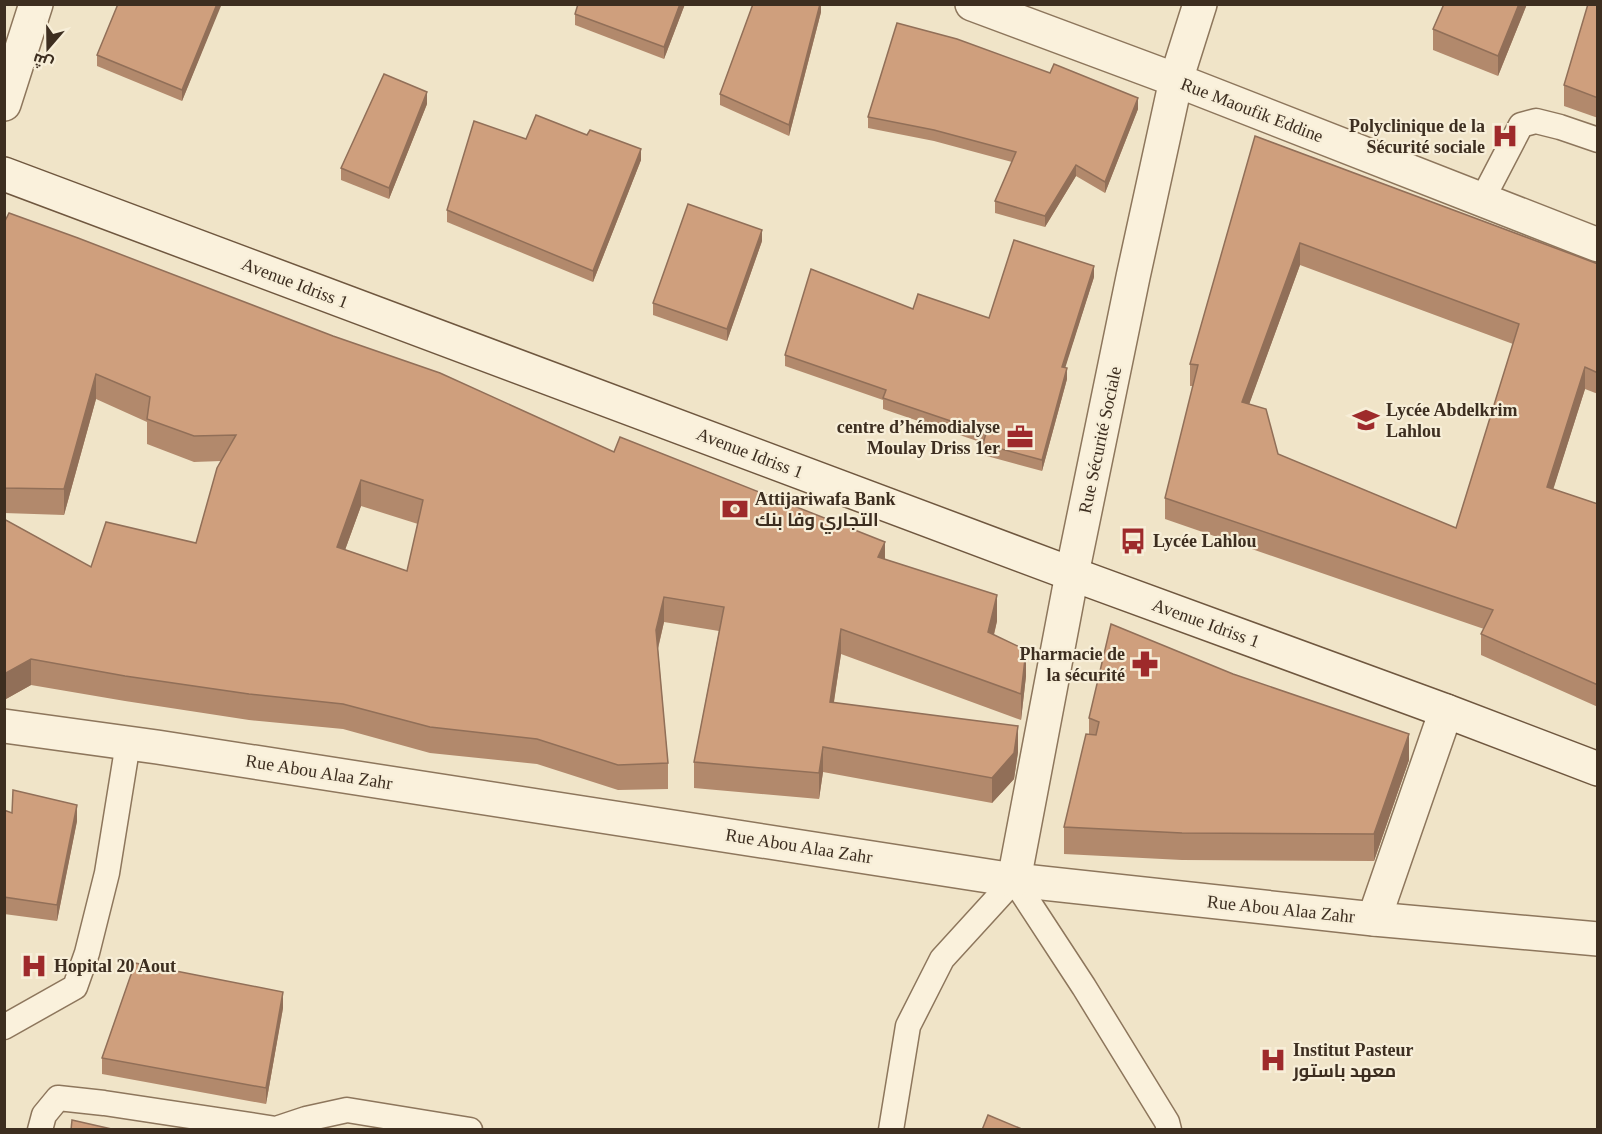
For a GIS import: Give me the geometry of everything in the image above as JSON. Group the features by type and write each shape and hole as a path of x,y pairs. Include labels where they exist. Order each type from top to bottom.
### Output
{"street":[{"path":"4,104 36,4"},
{"name":"Rue Maoufik Eddine","path":"972,4 1176,80 1598,245"},
{"name":"Rue Sécurité Sociale","path":"1014,880 1072,574 1133,277 1176,80 1200,4"},
{"name":"Avenue Idriss 1","path":"4,174 1072,574 1446,711 1598,770"},
{"path":"1374,919 1446,711"},
{"name":"Rue Abou Alaa Zahr","path":"4,726 128,743 1014,880 1374,919 1598,939"}],"lane":[{"path":"1482,200 1521,125 1536,121 1598,140"},
{"path":"4,1028 75,987 87,953 107,873 128,743"},
{"path":"891,1130 908,1026 912,1016 942,959 1014,880 1084,987 1167,1122 1169,1130"},
{"path":"40,1130 44,1114 58,1098 276,1129 306,1119 347,1110 470,1130"}],"building":[{"path":"118,4 217,4 182,90 97,55"},
{"path":"578,4 680,4 664,47 575,14"},
{"path":"753,4 820,4 789,125 720,94"},
{"path":"1444,4 1519,4 1498,56 1433,29"},
{"path":"1588,4 1598,4 1598,98 1564,85"},
{"path":"897,23 957,39 1050,73 1054,64 1138,98 1105,182 1076,165 1045,216 995,201 1016,152 934,130 868,117"},
{"path":"384,74 427,92 389,188 341,168"},
{"path":"536,115 587,135 590,130 641,149 593,271 447,210 474,121 526,139"},
{"path":"1255,136 1598,264 1598,373 1585,367 1547,487 1598,504 1598,685 1481,634 1493,610 1165,498 1198,365 1190,364","holes":["1300,243 1519,324 1456,528 1278,454 1266,409 1242,402"]},
{"path":"688,204 762,230 727,329 653,303"},
{"path":"9,213 333,336 440,373 614,452 620,437 885,542 878,557 997,595 988,632 1026,650 1021,694 841,629 830,702 1018,726 1014,753 992,778 823,747 819,773 694,762 724,607 664,597 656,630 668,763 618,765 537,739 430,727 343,704 249,694 125,676 31,659 4,673 4,519 91,567 106,522 196,543 217,468 236,435 194,436 147,419 150,397 96,374 64,489 4,488 4,223","holes":["361,480 423,500 407,571 337,547"]},
{"path":"1014,240 1094,266 1062,367 1067,368 1042,460 983,444 986,433 883,398 886,390 785,355 811,269 913,309 918,294 989,318"},
{"path":"1111,624 1233,674 1409,734 1374,834 1182,833 1064,827 1086,734 1096,735 1099,722 1089,718"},
{"path":"13,790 77,805 57,905 4,897 4,810 12,813"},
{"path":"135,963 283,992 266,1088 102,1058"},
{"path":"988,1115 1024,1130 982,1130"},
{"path":"72,1120 116,1130 71,1130"}],"place":[{"name":"Polyclinique de la Sécurité sociale","path":"1505,136"},
{"name":"Lycée Abdelkrim Lahlou","path":"1366,420"},
{"name":"centre d’hémodialyse Moulay Driss 1er","path":"1020,437"},
{"name":"Attijariwafa Bank التجاري وفا بنك","path":"735,509"},
{"name":"Lycée Lahlou","path":"1133,541"},
{"name":"Pharmacie de la sécurité","path":"1145,664"},
{"name":"Hopital 20 Aout","path":"34,966"},
{"name":"Institut Pasteur معهد باستور","path":"1273,1060"}]}
